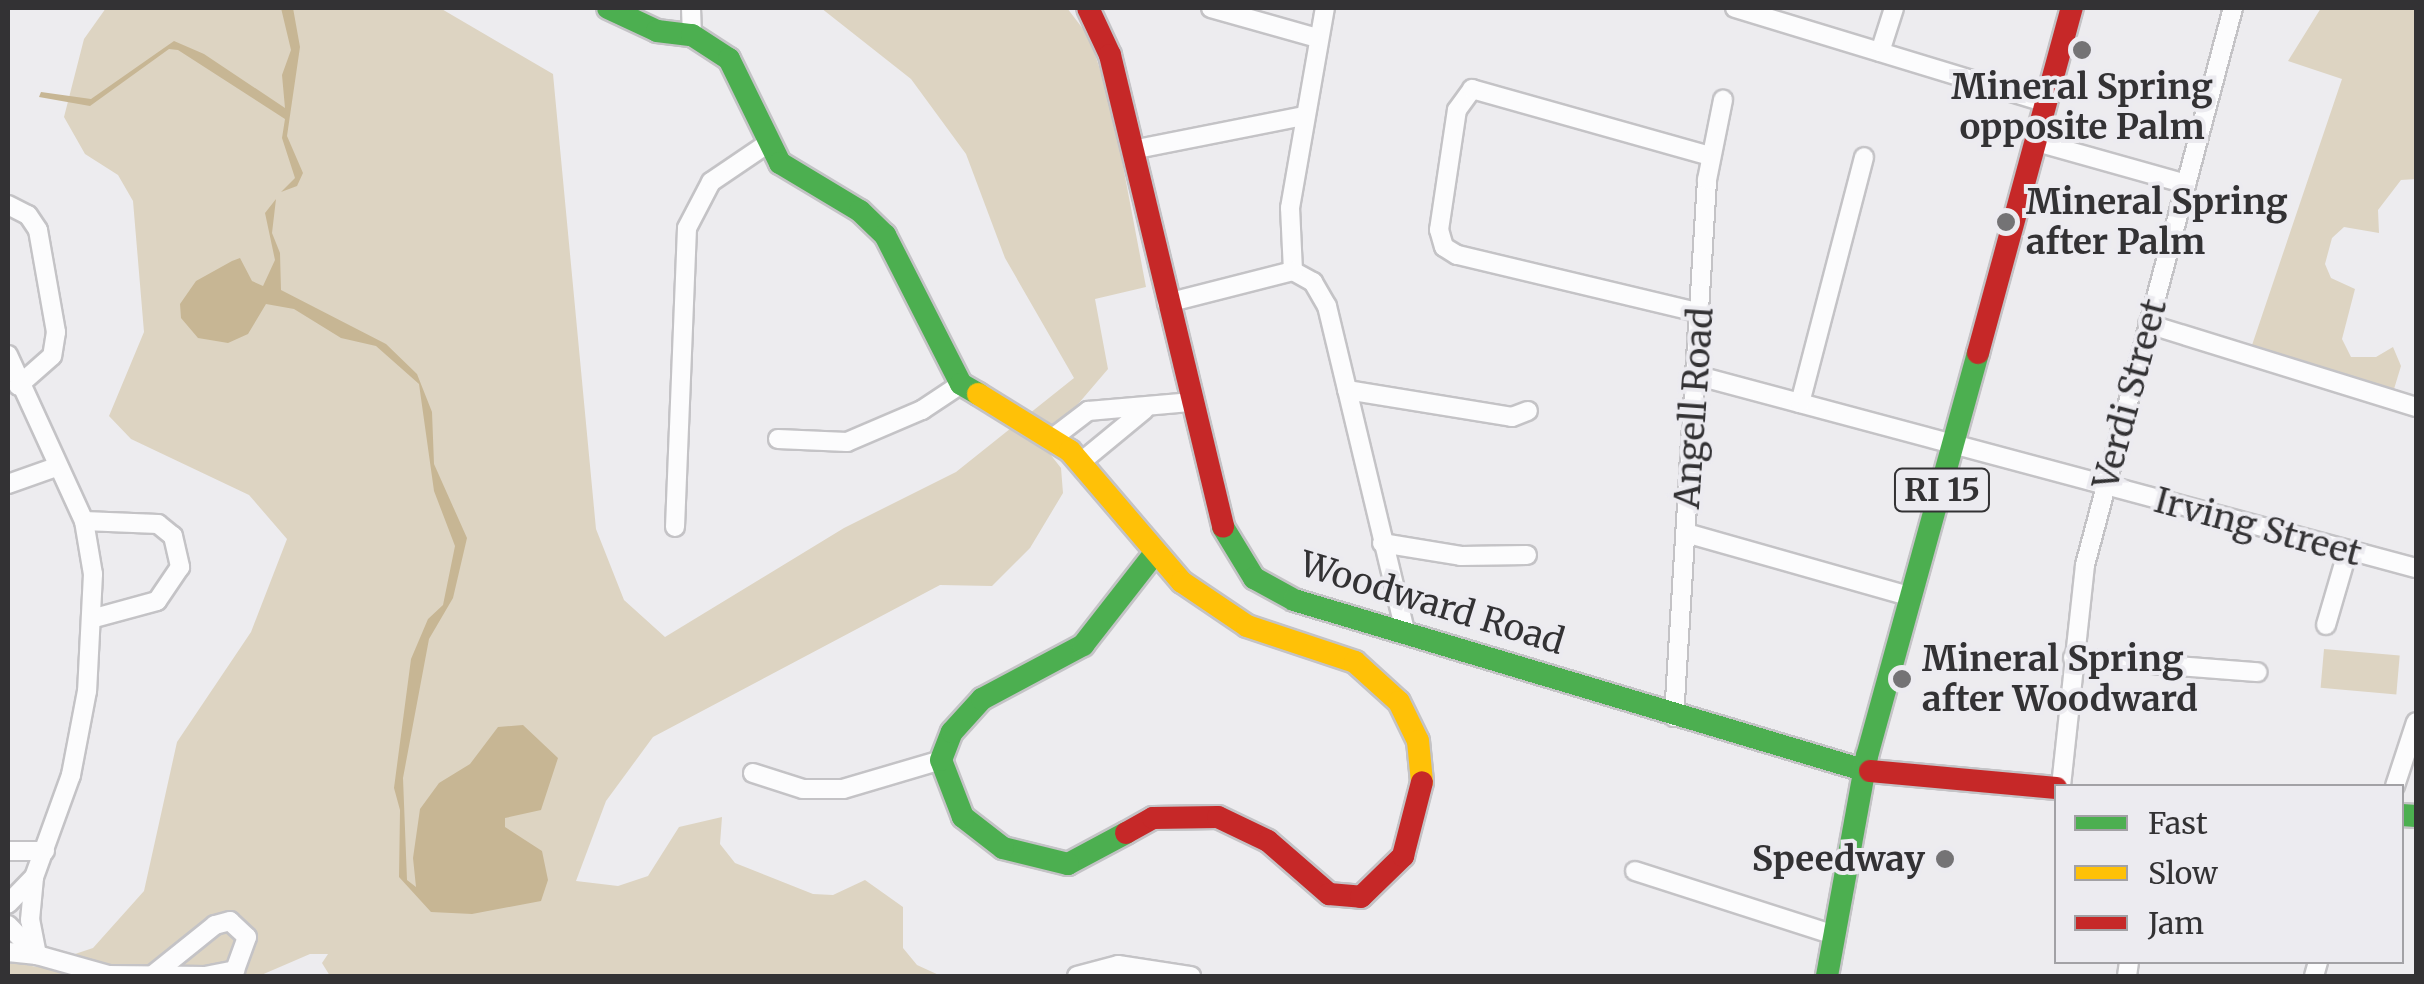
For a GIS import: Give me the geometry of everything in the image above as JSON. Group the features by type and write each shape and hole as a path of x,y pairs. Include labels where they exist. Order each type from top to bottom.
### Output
{"street":[{"path":"608,8 647,28 692,35 734,65 767,144 799,178 860,211 885,235 961,384 1054,438 1081,462 1154,554 1226,615 1355,662 1399,702 1418,741 1422,784 1403,856 1375,888 1360,897 1329,894 1251,829 1193,814 1153,818 1088,856 1050,864 977,834 956,803 941,760 952,732 982,699 1083,645 1154,554"},
{"path":"691,8 692,35"},
{"path":"1210,8 1317,38"},
{"path":"1294,271 1290,208 1325,8"},
{"path":"1735,8 2047,103"},
{"path":"1880,52 1894,8"},
{"name":"RI 15","path":"1826,976 1867,771 2072,8"},
{"name":"Verdi Street","path":"2059,784 2077,607 2105,486 2233,8"},
{"name":"Woodward Road","path":"1092,9 1110,55 1190,402 1236,559 1294,600 1674,717 1867,771 2054,787"},
{"path":"1701,313 1458,255 1444,247 1439,230 1457,110 1472,89 1711,156"},
{"name":"Angell Road","path":"1674,717 1711,156 1723,100"},
{"path":"1132,150 1304,116"},
{"path":"2038,142 2186,184"},
{"path":"675,527 687,228 711,182 767,144"},
{"path":"1800,403 1864,157"},
{"path":"8,205 28,215 38,230 56,332 52,356 18,386"},
{"path":"1167,303 1294,271 1313,282 1327,306 1406,634"},
{"path":"2148,324 2416,407"},
{"path":"8,355 18,386 84,521 92,553 82,722 34,877 30,920 38,955"},
{"name":"Irving Street","path":"1695,375 2416,568"},
{"path":"778,440 847,442 922,410 961,384"},
{"path":"1347,390 1512,417 1528,412"},
{"path":"1054,438 1088,411 1144,410 1190,402"},
{"path":"1081,462 1144,410"},
{"path":"8,484 56,467"},
{"path":"84,521 158,524 172,536 180,567 158,601 91,619"},
{"path":"1686,533 1912,597"},
{"path":"1382,543 1462,556 1527,556"},
{"path":"2326,625 2348,550"},
{"path":"2072,658 2257,672"},
{"path":"2397,784 2416,722"},
{"path":"753,774 803,789 843,790 941,760"},
{"path":"8,851 45,851"},
{"path":"1635,872 1834,935"},
{"path":"8,904 34,877"},
{"path":"8,952 38,955 87,973 154,974 236,974 247,937 230,920 198,935 154,974"},
{"path":"8,926 38,955"},
{"path":"1077,976 1118,965 1191,976"}],"shaded area":[{"path":"106,8 440,8 553,74 596,529 624,600 665,637 844,528 956,472 1074,378 1005,258 966,154 911,79 821,8 1067,8 1090,38 1112,108 1146,287 1095,299 1108,369 1043,445 1061,468 1063,493 1030,548 992,586 940,585 653,737 606,801 576,881 618,886 648,876 679,827 722,817 720,844 735,863 813,894 833,895 865,880 903,907 903,948 917,965 941,976 330,976 322,963 328,954 310,954 259,976 8,976 8,960 36,967 93,948 144,891 177,742 251,632 287,539 249,495 131,439 109,416 144,332 133,201 118,175 85,154 64,117 84,39"},
{"path":"281,8 293,8 300,47 287,136 303,173 297,186 281,192 295,178 282,138 285,119 178,50 169,49 90,106 39,97 41,92 91,99 174,41 204,54 285,108 282,75 291,50"},
{"path":"2321,8 2416,8 2416,179 2401,180 2378,210 2379,233 2344,227 2332,238 2325,264 2331,278 2355,289 2342,339 2351,357 2376,357 2393,347 2401,366 2391,399 2248,357 2342,79 2288,61"},
{"path":"276,199 272,233 280,253 281,290 386,344 417,374 432,412 434,464 467,538 453,598 429,639 403,778 407,880 416,887 413,858 420,809 439,783 470,764 498,727 523,725 558,758 541,810 505,818 505,827 542,851 548,880 541,901 472,914 431,912 399,877 400,810 394,788 411,659 428,619 443,605 455,546 434,491 419,384 376,346 341,338 294,309 266,304 248,334 228,343 198,338 181,318 180,304 196,281 232,261 240,258 252,281 263,286 275,260 265,213"},
{"path":"2324,649 2400,656 2396,694 2321,688"}],"traffic: fast":[{"path":"608,8 657,31 692,35 729,59 780,163 860,211 885,235 961,384 978,394"},
{"path":"1827,976 1867,756 1978,353"},
{"path":"1223,527 1254,578 1294,600 1863,770"},
{"path":"1126,833 1068,864 1003,848 963,817 941,760 952,732 982,699 1083,645 1154,554"},
{"path":"2404,815 2416,816"}],"traffic: slow":[{"path":"978,394 1070,451 1182,582 1247,626 1355,662 1399,702 1418,741 1422,782"}],"traffic: jam":[{"path":"1088,8 1110,55 1223,527"},
{"path":"1978,353 2072,8"},
{"path":"1870,771 2054,788"},
{"path":"1126,833 1153,818 1218,817 1268,841 1329,894 1361,897 1403,856 1422,782"}],"place":[{"name":"Mineral Spring opposite Palm","path":"2082,50"},
{"name":"Mineral Spring after Palm","path":"2006,222"},
{"name":"Mineral Spring after Woodward","path":"1902,679"},
{"name":"Speedway","path":"1945,859"}]}
